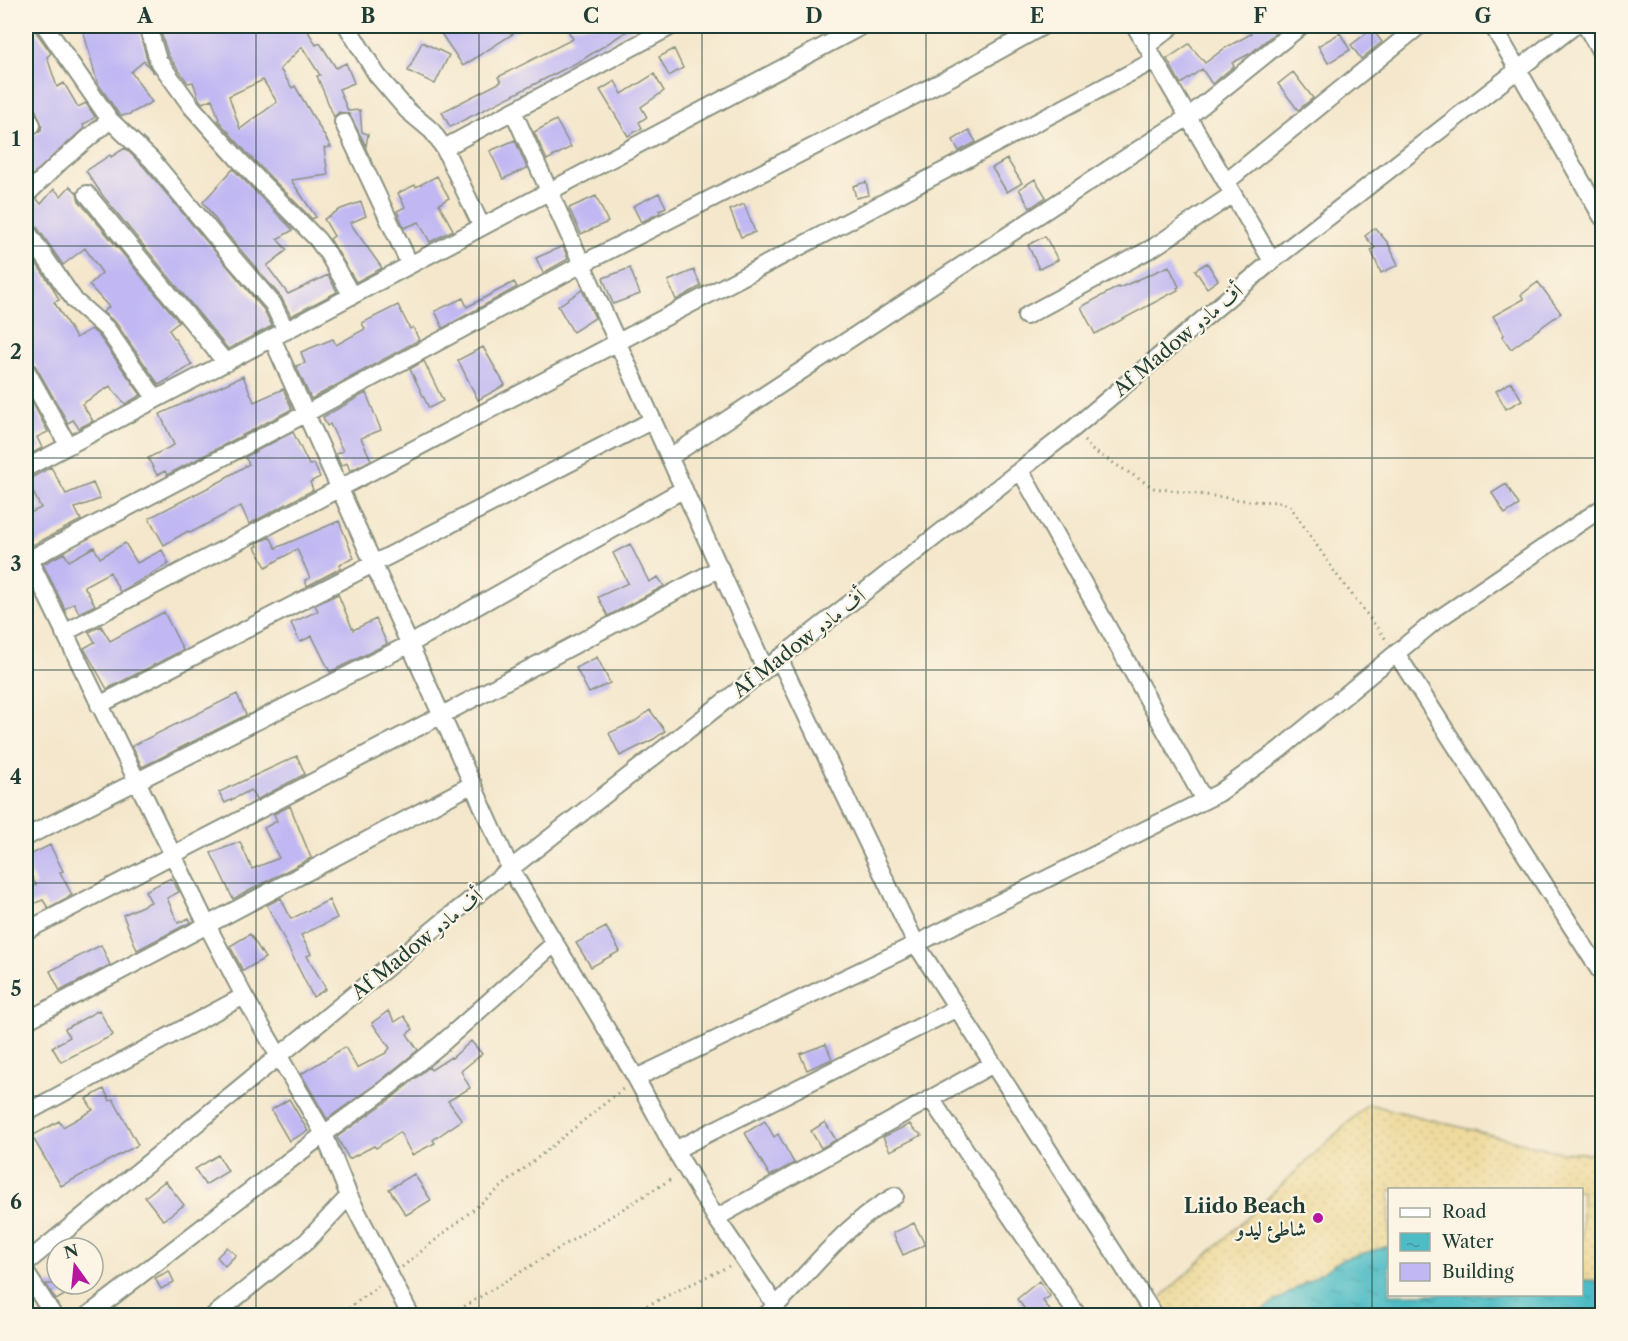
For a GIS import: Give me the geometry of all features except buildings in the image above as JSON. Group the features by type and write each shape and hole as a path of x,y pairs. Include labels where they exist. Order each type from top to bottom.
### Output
{"street":[{"path":"45,26 110,120 152,160 273,304 279,335 307,413 511,870 636,1078 675,1150 743,1259 770,1310 852,1226 877,1206 895,1196"},
{"path":"148,26 158,60 170,78 238,159 317,239 352,296"},
{"path":"347,26 377,75 407,110 432,131 444,148 483,227"},
{"path":"444,148 672,26"},
{"path":"26,468 862,26"},
{"path":"411,1316 349,1196 324,1134 244,996 207,925 26,558 307,413 582,264 953,76 1043,26"},
{"path":"1135,26 1272,261"},
{"path":"64,633 618,342 1151,53 1172,26"},
{"path":"670,458 1188,117 1301,26"},
{"path":"1026,316 1154,247 1229,188 1419,26"},
{"path":"1493,26 1602,217"},
{"name":"Af Madow أف مادو","path":"26,1263 278,1055 765,669 1074,428 1272,261 1574,26"},
{"path":"1586,26 1602,54"},
{"path":"513,111 765,669"},
{"path":"26,195 61,161 110,120"},
{"path":"343,122 410,265"},
{"path":"87,194 226,363"},
{"path":"26,230 75,302 107,329 156,399"},
{"path":"26,370 68,445"},
{"path":"99,705 653,420"},
{"path":"1020,470 1204,800"},
{"path":"26,837 410,644 684,489"},
{"path":"636,1078 916,944 1219,793 1279,750 1434,622 1602,508"},
{"path":"26,931 720,568"},
{"path":"1396,653 1602,974"},
{"path":"779,658 916,944 1155,1316"},
{"path":"26,1021 472,784"},
{"path":"87,1316 386,1089 439,1046 555,943"},
{"path":"26,1113 244,996"},
{"path":"675,1150 957,1008"},
{"path":"716,1218 993,1064"},
{"path":"931,1099 1078,1316"},
{"path":"213,1316 307,1241 349,1196"},
{"path":"26,1273 54,1316"}],"path":[{"path":"1074,428 1092,450 1154,488 1250,501 1280,502 1290,506 1337,575 1396,653"},
{"path":"339,1316 392,1276 636,1078"},
{"path":"449,1316 687,1170"},
{"path":"625,1316 743,1259"}],"sand":[{"name":"Liido Beach شاطئ ليدو","path":"1368,1104 1560,1152 1602,1154 1602,1281 1583,1280 1583,1188 1388,1188 1388,1246 1343,1259 1254,1315 1145,1316 1151,1307"}],"water":[{"path":"1388,1246 1388,1296 1583,1296 1583,1280 1602,1281 1602,1315 1254,1315 1343,1259"}],"place":[{"name":"Liido Beach شاطئ ليدو","path":"1318,1218"}]}
